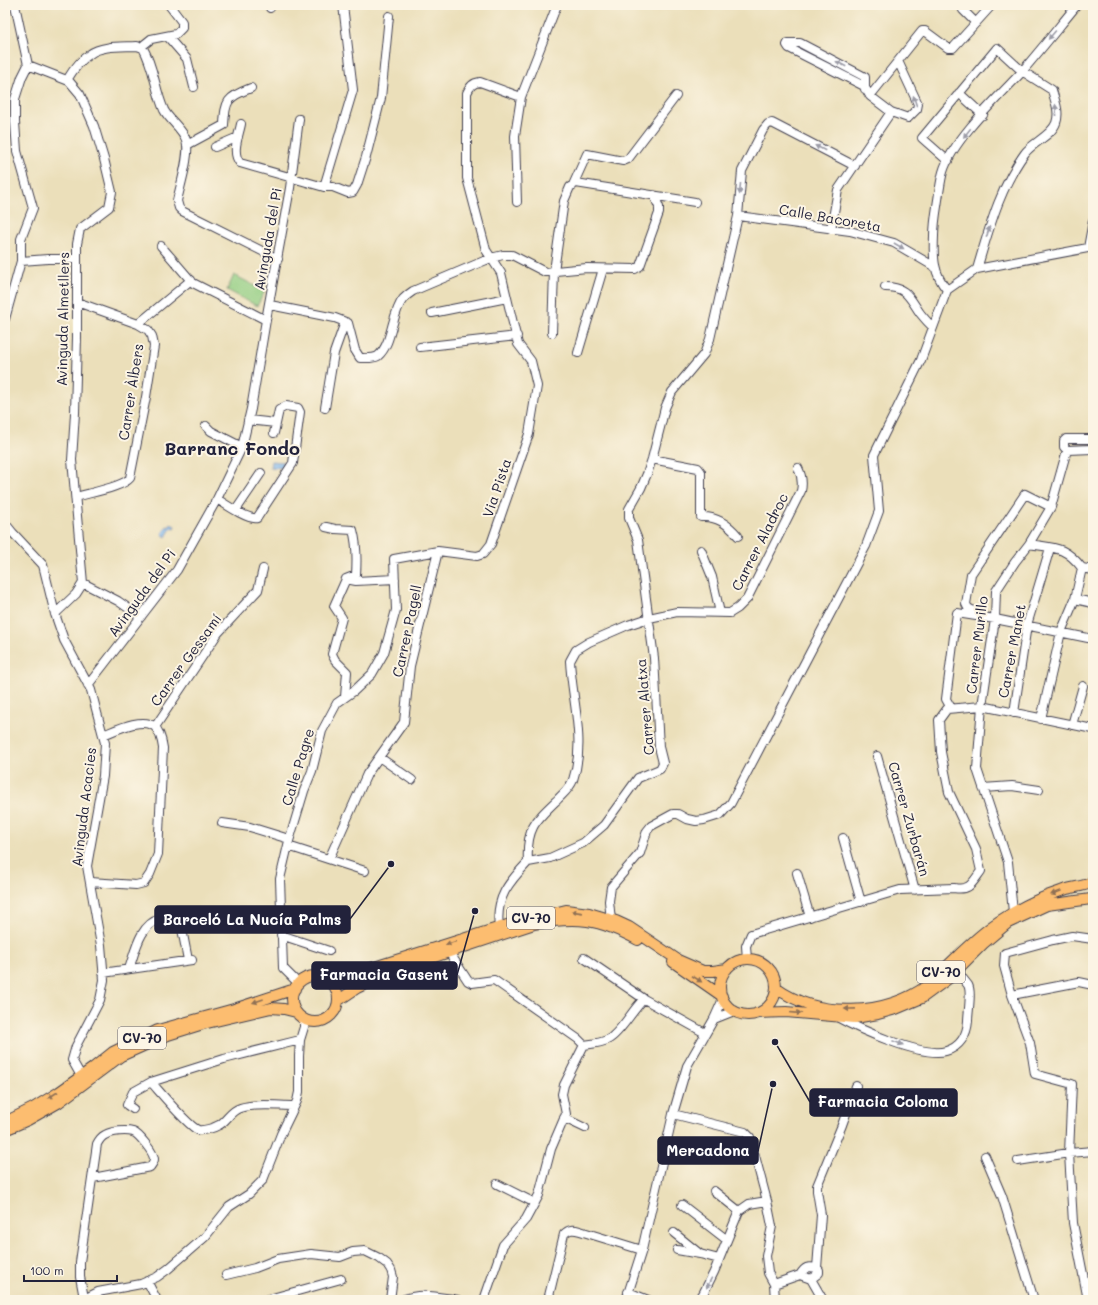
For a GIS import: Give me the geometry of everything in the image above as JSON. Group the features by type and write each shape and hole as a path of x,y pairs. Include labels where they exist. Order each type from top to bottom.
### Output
{"main road":[{"name":"CV-70","path":"776,988 790,997 817,1006 840,1009 864,1009 887,1004 909,996 928,984 976,939 997,922 1013,912 1039,899 1093,882"},
{"name":"CV-70","path":"339,1000 357,988 398,969 534,924 555,920 578,920 597,922 619,930 648,945 722,997 729,1007 741,1014 786,1012 856,1018 896,1009 922,998 948,979 983,944 1008,923 1047,905 1064,901 1093,900"},
{"name":"CV-70","path":"5,1122 33,1108 114,1052 158,1030 234,1009 297,986 307,978 320,976 330,981 499,927 566,910 589,913 629,927 678,960 703,971 713,972 726,969 740,960 747,959"},
{"path":"747,959 756,960 767,968 774,979 776,988 770,1003 757,1013"},
{"path":"722,997 720,986 726,969"},
{"path":"297,986 292,995 292,1003 296,1012 304,1020 322,1022 331,1017 337,1010 339,1000 337,990 330,981"},
{"name":"CV-70","path":"5,1130 28,1120 58,1103 121,1056 168,1035 203,1024 271,1008 296,1012"}],"street":[{"path":"5,319 21,261 21,238 33,208 17,151 15,99 22,77 28,65 15,5"},
{"path":"141,47 151,39 176,34 182,28 182,22 169,5"},
{"path":"324,187 352,90 343,5"},
{"path":"517,202 515,136 521,97 557,5"},
{"path":"961,5 967,15 976,23"},
{"path":"866,90 898,61 922,31 925,31 948,48 953,48 992,5"},
{"path":"947,290 940,281 935,267 933,254 934,225 942,172 952,152 1078,5"},
{"name":"Avinguda del Pi","path":"241,124 236,154 240,163 324,187 333,187 348,193 353,192 357,185 366,157 381,98 389,16"},
{"path":"167,36 187,59 194,87"},
{"path":"866,90 865,77 800,43 788,43 787,45 789,48 866,90 891,112 908,118 917,109 918,104 898,61"},
{"path":"66,80 78,64 90,53 100,49 137,46 143,48 147,54 157,92 165,111 186,142 187,152 177,201 179,208 278,259"},
{"path":"948,161 922,138 997,48 1022,71 1052,90 1058,111 1056,124 1049,132 1026,151 1011,174 993,218 977,269"},
{"name":"Avinguda Almetllers","path":"28,65 66,80 80,94 94,126 112,192 109,207 80,229 77,244 78,337 72,460 80,563 83,583"},
{"path":"420,347 517,340 500,273 486,250 467,178 467,93 470,86 474,83 480,82 521,97"},
{"path":"186,142 224,125 224,109 226,103 235,95 251,88"},
{"path":"959,93 983,114"},
{"path":"552,333 554,271 564,200 570,187 573,185 587,154 623,161 628,159 676,96"},
{"path":"831,229 838,190 891,112"},
{"name":"Avinguda del Pi","path":"88,685 177,570 216,499 242,447 278,259 292,178 299,119"},
{"path":"738,536 727,525 718,519 701,517 701,472 698,468 652,459 665,408 672,392 704,354 710,339 738,216 742,171 763,130 768,124 772,123 855,166"},
{"path":"215,147 238,138"},
{"path":"573,185 576,183 695,202"},
{"path":"270,305 335,318 348,323 355,350 360,358 378,356 387,343 395,315 403,299 413,291 491,258 503,255 512,255 544,272 587,268 635,269 640,266 659,212 659,206 654,195"},
{"name":"Calle Bacoreta","path":"738,216 866,235 894,243 935,267"},
{"path":"611,920 609,901 611,887 640,853 647,831 651,826 673,814 678,814 687,819 696,821 704,820 720,815 731,803 866,546 878,511 874,455 921,360 947,290 977,269 1090,247 1093,221"},
{"path":"161,246 193,283 266,320"},
{"path":"21,261 77,259"},
{"path":"578,353 603,269"},
{"path":"138,324 191,280"},
{"path":"885,287 898,288 906,292 920,313 933,327"},
{"path":"432,313 507,298"},
{"name":"Carrer Àlbers","path":"76,497 127,482 130,478 146,397 154,346 152,336 148,330 138,324 77,302"},
{"path":"325,408 334,353 345,322"},
{"name":"Via Pista","path":"394,558 438,551 477,556 483,554 491,544 529,434 537,386 531,361 517,340"},
{"path":"216,499 236,510 254,518 258,518 293,463 300,412 298,408 286,406 279,410 274,433"},
{"path":"248,420 276,423"},
{"path":"206,426 211,431 242,447"},
{"name":"Carrer Murillo","path":"1013,912 1008,862 977,769 991,618 996,591 1015,562 1030,544 1052,507 1067,450 1064,447 1064,441 1066,439 1093,439"},
{"path":"1067,450 1093,449"},
{"name":"Carrer Alatxa","path":"528,862 550,858 583,843 604,824 638,778 660,769 663,763 659,747 654,658 649,618 638,540 629,518 629,509 641,488 652,459"},
{"name":"Carrer Aladroc","path":"528,862 528,843 533,827 540,816 570,787 573,780 579,744 570,661 576,650 589,642 628,625 649,618 677,612 730,613 738,608 747,599 801,491 803,484 798,468"},
{"path":"236,510 261,474"},
{"path":"991,618 968,608 966,604 971,574 1025,494 1052,507"},
{"name":"Avinguda Acacies","path":"5,518 5,523 13,533 43,565 55,614 64,640 91,690 106,743 104,776 87,866 101,945 104,980 100,1000 76,1046 72,1060 81,1076"},
{"path":"326,527 353,530 357,562 356,575 346,579 334,606 342,618 332,654 335,660 347,672 345,697"},
{"path":"1030,544 1065,551 1075,559 1082,568 1093,570"},
{"name":"Carrer Manet","path":"1014,713 1027,625 1050,548"},
{"name":"Carrer Aladroc","path":"701,550 712,577 720,613"},
{"name":"Carrer Pagell","path":"329,859 367,774 404,722 410,666 438,551"},
{"name":"Calle Pagre","path":"297,986 283,968 280,879 288,843 304,791 312,771 322,730 337,703 372,674 384,653 396,610 394,558"},
{"path":"1041,719 1061,632 1075,599 1082,568"},
{"name":"Carrer Gessamí","path":"155,726 218,633 258,590 263,569"},
{"path":"346,579 369,582 395,579"},
{"path":"55,614 76,594 83,583 118,601 141,617"},
{"path":"1075,599 1093,604"},
{"path":"1093,639 991,618 957,613 946,699 949,709 982,706 1093,729"},
{"path":"1072,725 1083,686"},
{"name":"Carrer Zurbarán","path":"747,959 746,946 751,934 900,890 961,889 970,886 981,871 976,848 949,792 940,752 939,720 949,709"},
{"name":"Carrer Gessamí","path":"90,882 136,885 144,883 150,874 158,854 164,748 160,736 155,726 147,723 138,723 103,735"},
{"name":"Carrer Zurbarán","path":"877,756 915,890"},
{"path":"379,758 412,780"},
{"path":"983,788 1012,786 1039,790"},
{"path":"222,824 250,827 329,859 365,871"},
{"path":"843,838 861,902"},
{"path":"499,927 497,916 500,900 511,879 528,862"},
{"path":"797,873 810,917"},
{"path":"103,972 129,969 190,960 181,924 176,919 160,920 149,924 143,932 129,969"},
{"path":"281,935 329,951"},
{"path":"1088,1300 1073,1223 1069,1153 1072,1084 1035,1074 1030,1043 1012,995 1004,966 1005,953 1072,936 1093,939"},
{"path":"449,952 468,981 472,983 494,980 578,1038 584,1045"},
{"path":"584,958 644,999 705,1033"},
{"path":"836,1017 854,1027 904,1045 931,1052 946,1051 956,1047 962,1040 967,1027 970,994 969,986 956,970"},
{"path":"1012,995 1079,982 1093,985"},
{"path":"648,1300 627,1296 642,1250 673,1114 687,1066 714,1019 722,997"},
{"path":"584,1045 610,1039 627,1020 639,1003 644,999"},
{"path":"714,1019 734,1011"},
{"path":"92,1178 150,1167 153,1164 153,1153 136,1133 126,1132 107,1134 102,1137 97,1144 92,1178 80,1262 80,1277 83,1299 98,1292 141,1284 157,1277 205,1237 229,1207 248,1194 263,1180 299,1092 300,1040 304,1027 304,1020"},
{"path":"133,1109 127,1105 131,1095 137,1089 151,1082 224,1059 300,1040"},
{"path":"484,1300 504,1245 526,1218 539,1195 551,1149 566,1114 562,1094 564,1085 584,1045"},
{"path":"151,1082 193,1127 201,1130 222,1124 231,1113 240,1107 294,1106"},
{"path":"811,1279 819,1273 817,1268 821,1215 817,1186 856,1086"},
{"path":"673,1114 745,1132 750,1137 772,1226 766,1256 768,1273 774,1284 775,1300"},
{"path":"564,1118 585,1128"},
{"path":"1018,1161 1093,1151"},
{"path":"985,1156 1002,1196 1034,1300"},
{"path":"497,1184 535,1203"},
{"path":"714,1191 739,1211"},
{"path":"698,1300 703,1294 720,1259 739,1211 749,1204 767,1201"},
{"path":"682,1205 727,1240"},
{"path":"548,1300 564,1234 568,1230 580,1230 642,1250"},
{"path":"674,1233 700,1254"},
{"path":"676,1250 720,1259"},
{"path":"226,1274 255,1268 278,1259 312,1254 340,1257 353,1252 365,1251 379,1258 387,1264 391,1270 393,1278 390,1300"},
{"path":"800,1275 807,1266 817,1268"},
{"path":"774,1284 800,1275 811,1279 823,1300"},
{"path":"265,1300 341,1279"},
{"path":"147,1281 157,1300"},
{"path":"402,1300 410,1296 424,1295 458,1300"}],"green space":[{"path":"234,275 265,291 257,306 227,290"}],"water":[{"path":"271,461 283,462 283,468 270,467"},
{"path":"171,524 175,526 174,528 171,528 166,537 162,534 167,526 169,527"}],"place":[{"name":"Barceló La Nucía Palms","path":"391,864"},
{"name":"Farmacia Gasent","path":"475,911"},
{"name":"Farmacia Coloma","path":"775,1042"},
{"name":"Mercadona","path":"773,1084"}],"district":[{"name":"Barranc Fondo","path":"232,449"}]}
